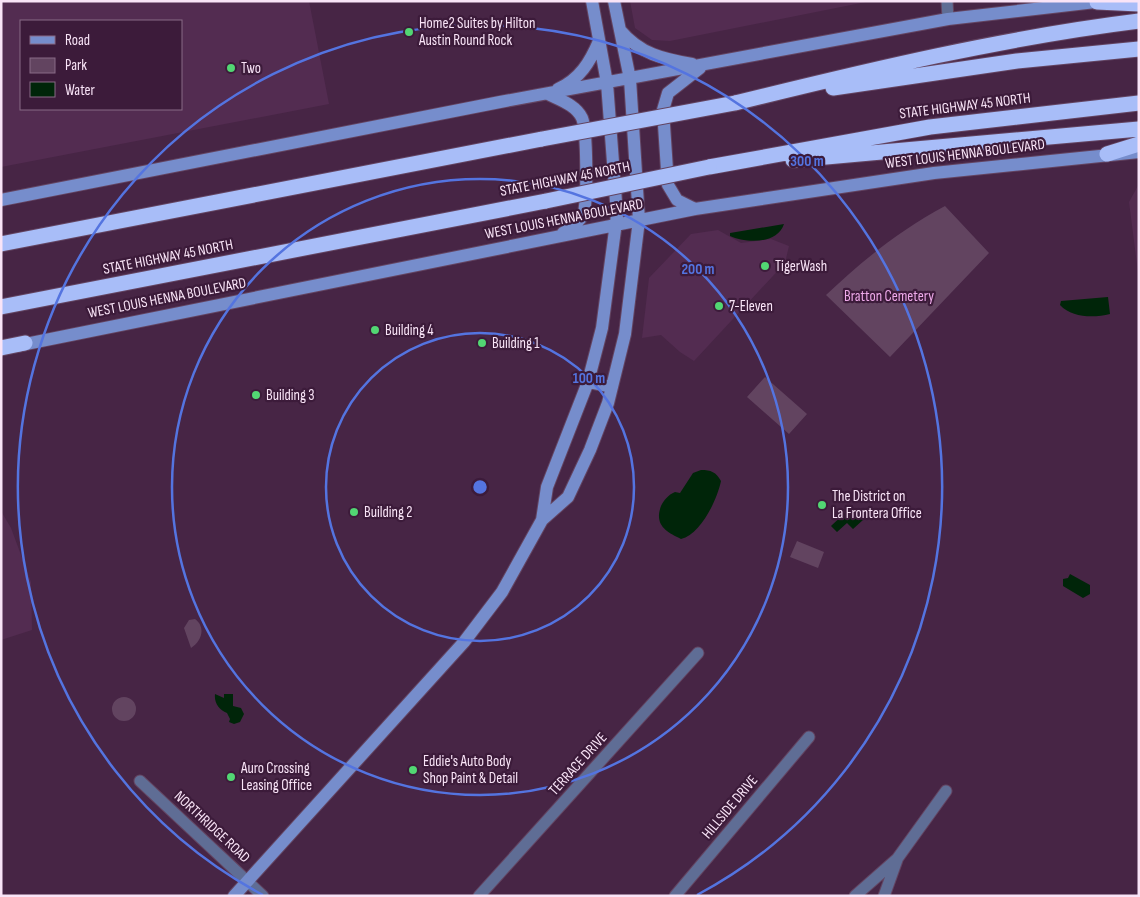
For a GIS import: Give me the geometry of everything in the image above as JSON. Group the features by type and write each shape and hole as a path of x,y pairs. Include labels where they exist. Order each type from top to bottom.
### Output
{"highway":[{"path":"1097,2 1139,4"},
{"path":"735,103 927,56 1025,37 1139,21"},
{"path":"1,244 735,103 1017,61 1139,49"},
{"name":"STATE HIGHWAY 45 NORTH","path":"1,307 546,201 709,167 930,126 1139,103"},
{"path":"709,167 910,151 1139,129"},
{"path":"1107,154 1139,144"},
{"path":"1,349 24,344"}],"main road":[{"path":"234,896 425,688 484,618 524,556 542,520 547,487 588,382 607,303 614,225 617,215 607,83 592,1"},
{"path":"542,520 568,497 590,450 612,387 625,334 639,220 630,79 614,1"},
{"path":"1,200 948,19 1104,1"},
{"path":"619,28 631,42 644,51 662,58 702,66"},
{"path":"548,94 577,78 586,67 599,41"},
{"path":"695,209 677,200 668,185 663,110 668,93 702,66"},
{"path":"548,94 571,105 582,119 587,198 583,215 578,222 560,236"},
{"name":"WEST LOUIS HENNA BOULEVARD","path":"24,344 695,209 934,173 1139,152"},
{"path":"588,382 612,387"}],"street":[{"path":"947,1 948,19"},
{"name":"TERRACE DRIVE","path":"479,896 698,653"},
{"name":"HILLSIDE DRIVE","path":"675,896 809,738"},
{"name":"NORTHRIDGE ROAD","path":"140,781 263,896"},
{"path":"855,896 897,858 946,791"},
{"path":"884,896 897,858"}],"shaded area":[{"path":"1,1 309,1 329,104 1,167"},
{"path":"630,1 871,1 670,41 652,40 635,28"},
{"path":"1139,184 1139,280 1129,202"},
{"path":"718,230 741,243 771,239 789,246 785,263 694,361 680,352 661,335 642,338 649,278 691,234"},
{"path":"1,511 11,528 31,582 32,630 1,640"}],"green space":[{"name":"Bratton Cemetery","path":"945,206 989,253 890,357 826,295 882,247 912,225"},
{"path":"765,377 807,414 789,434 747,397"},
{"path":"797,541 824,552 818,568 790,557"},
{"path":"195,619 201,626 201,634 198,642 191,648 184,628 189,620"},
{"path":"124,697 129,698 135,704 135,714 129,720 124,721 119,720 113,714 112,709 113,704 119,698"}],"water":[{"path":"784,224 775,236 768,239 752,241 730,236 730,233"},
{"path":"1108,297 1110,314 1104,315 1077,315 1060,305 1061,301"},
{"path":"701,470 710,471 717,475 721,481 719,489 712,506 701,523 688,536 681,539 671,534 660,523 659,513 661,506 670,495 675,492 680,493 693,473"},
{"path":"853,509 863,520 853,529 847,523 837,532 831,526 848,510"},
{"path":"1070,574 1090,585 1090,594 1083,598 1063,586 1063,579 1068,578"},
{"path":"215,694 224,698 224,694 233,694 233,706 241,708 244,714 240,722 234,724 229,722 230,719 227,713 219,708 216,703"}],"place":[{"name":"Home2 Suites by Hilton Austin Round Rock","path":"409,32"},
{"name":"Two","path":"231,68"},
{"name":"TigerWash","path":"765,266"},
{"name":"7-Eleven","path":"719,306"},
{"name":"Building 4","path":"375,330"},
{"name":"Building 1","path":"482,343"},
{"name":"Building 3","path":"256,395"},
{"name":"The District on La Frontera Office","path":"822,505"},
{"name":"Building 2","path":"354,512"},
{"name":"Eddie's Auto Body Shop Paint & Detail","path":"413,770"},
{"name":"Auro Crossing Leasing Office","path":"231,777"}]}
